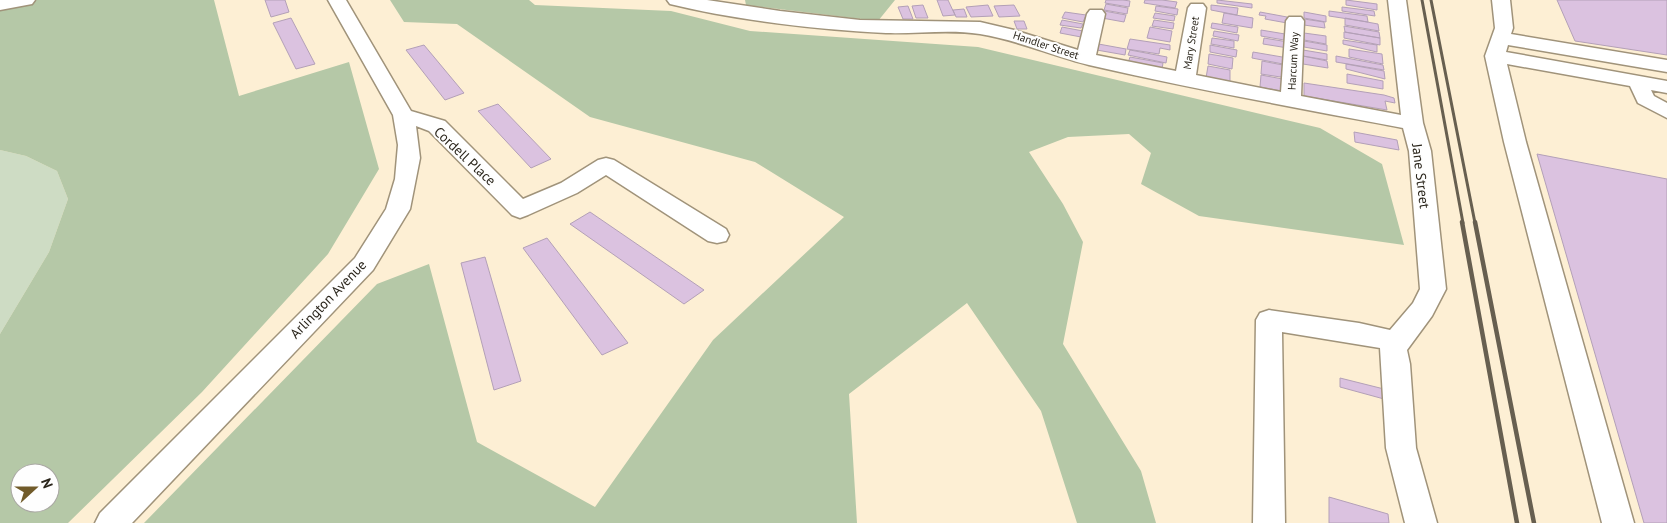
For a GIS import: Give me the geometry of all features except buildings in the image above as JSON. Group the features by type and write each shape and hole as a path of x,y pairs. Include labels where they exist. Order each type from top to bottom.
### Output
{"street":[{"path":"0,3 26,0"},
{"name":"Arlington Avenue","path":"111,523 364,264 398,209 406,179 409,145 402,115 337,0"},
{"name":"Handler Street","path":"676,0 802,19 886,27 938,25 978,28 1007,33 1086,58 1291,101 1412,123"},
{"name":"Jane Street","path":"1396,342 1415,318 1433,288 1420,151 1412,123 1397,0"},
{"path":"1500,0 1504,28 1498,47 1515,142 1618,523"},
{"name":"Mary Street","path":"1185,79 1196,8"},
{"path":"1086,58 1096,14"},
{"name":"Harcum Way","path":"1291,101 1295,21"},
{"path":"1498,47 1667,66"},
{"path":"1498,47 1638,82 1667,87"},
{"path":"1638,82 1645,99 1667,112"},
{"name":"Cordell Place","path":"402,115 437,126 520,210 568,188 606,165 717,234"},
{"path":"409,145 428,140 451,139"},
{"path":"1269,523 1269,320 1359,333 1396,342 1392,350 1396,364 1401,448 1421,523"}],"green space":[{"path":"37,0 214,0 239,96 349,62 379,169 328,254 202,392 68,523 0,523 0,334 49,252 68,199 57,171 26,156 0,150 0,8"},
{"path":"390,0 529,0 535,5 671,11 750,31 978,47 1320,128 1382,164 1404,245 1199,216 1141,184 1151,153 1129,134 1068,137 1029,152 1063,204 1083,242 1063,344 1141,471 1156,523 1077,523 1041,411 967,303 849,394 857,523 144,523 377,284 429,264 477,442 595,507 713,340 844,217 755,162 590,117 457,24 404,22"},
{"path":"745,0 895,0 878,21 746,5"},
{"path":"0,150 26,156 57,171 68,199 49,252 0,334"}],"railway":[{"path":"1422,0 1463,223"},
{"path":"1431,0 1475,223"},
{"path":"1462,222 1517,523"},
{"path":"1475,222 1534,523"}]}
